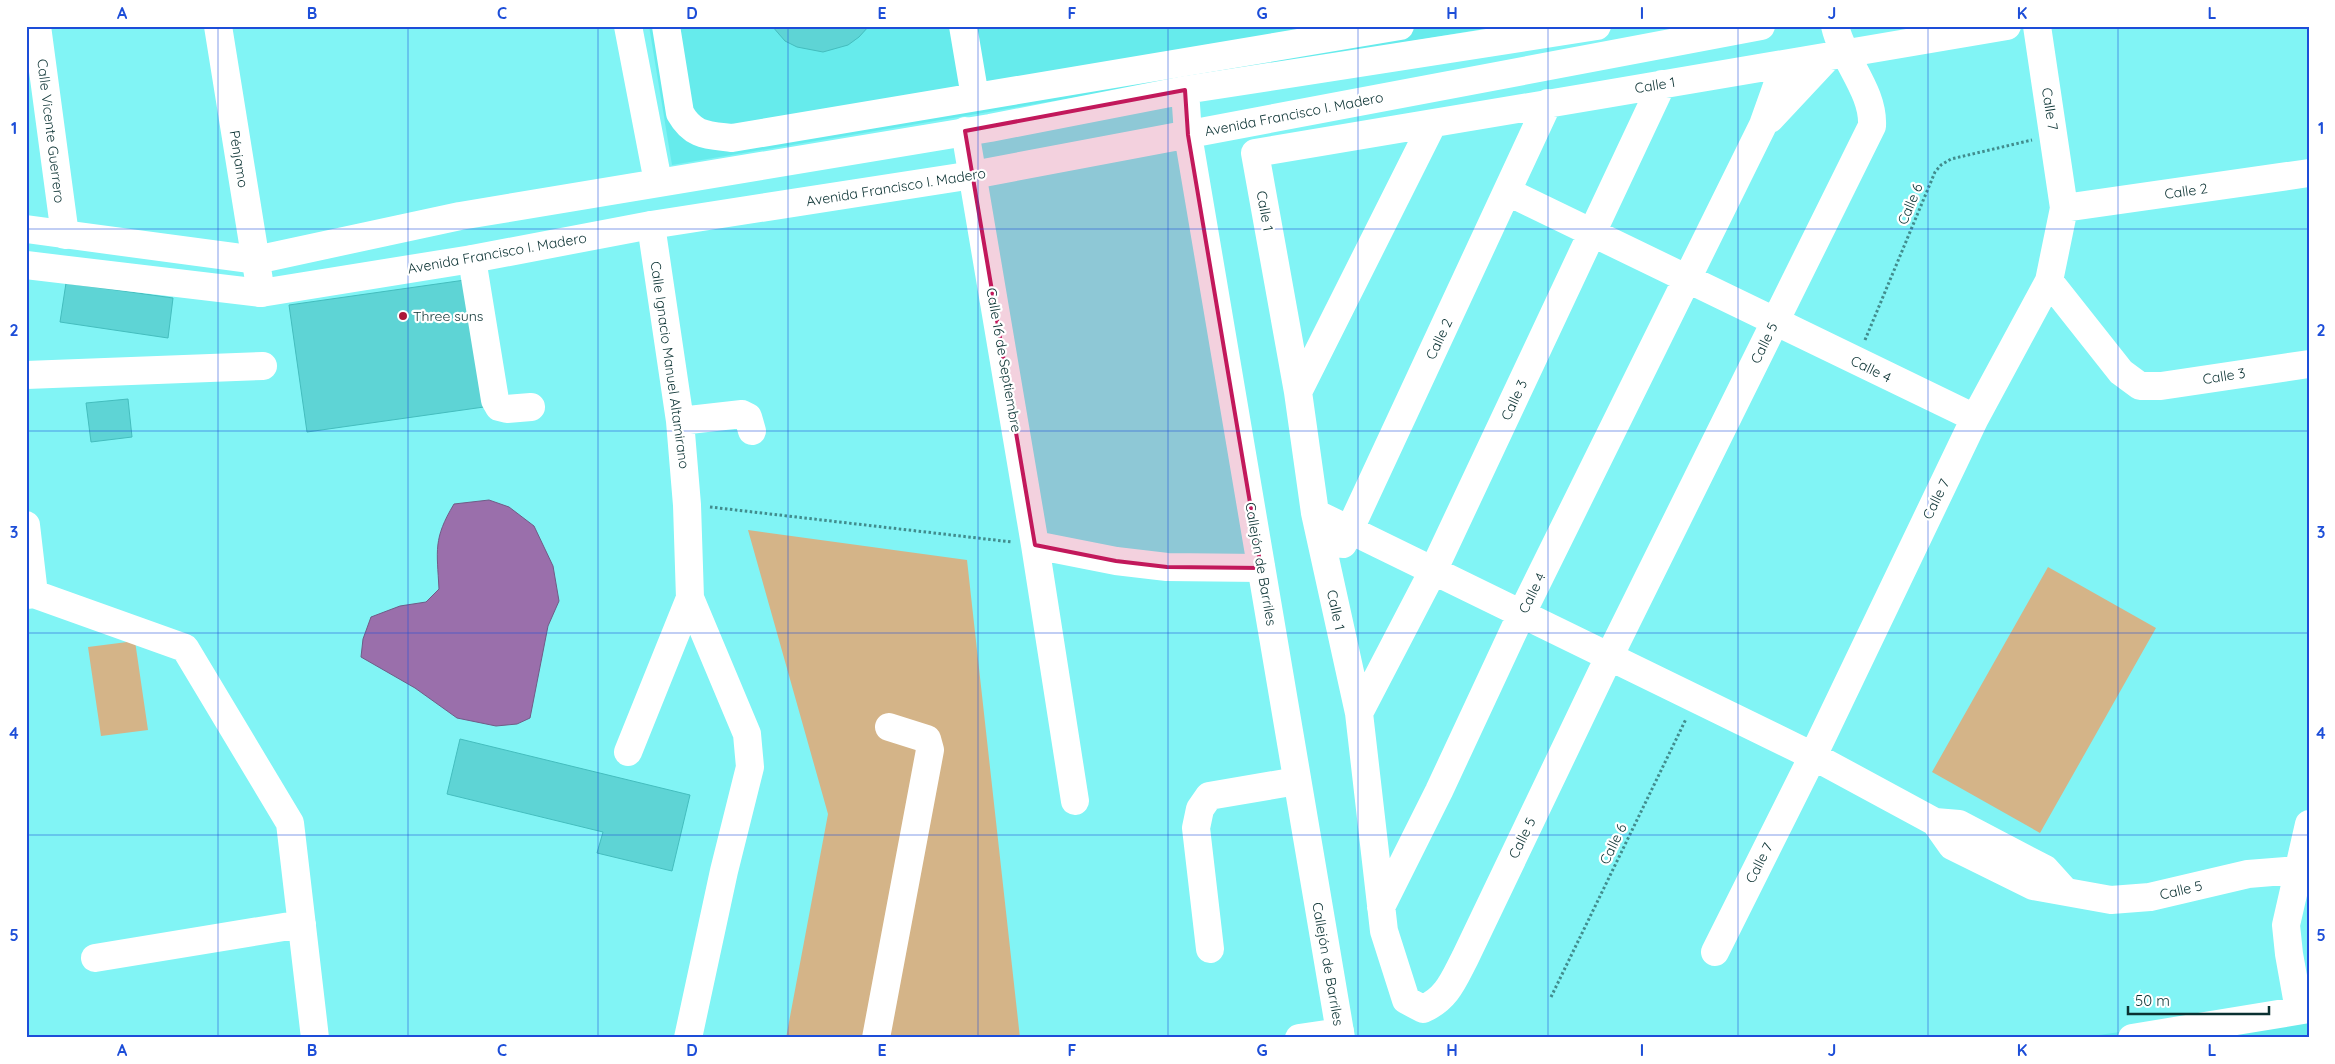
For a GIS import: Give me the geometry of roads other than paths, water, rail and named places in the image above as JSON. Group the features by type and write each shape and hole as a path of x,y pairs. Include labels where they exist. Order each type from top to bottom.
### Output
{"street":[{"name":"Calle Vicente Guerrero","path":"37,26 64,235"},
{"name":"Pénjamo","path":"218,26 260,293"},
{"path":"628,26 658,182"},
{"path":"666,26 680,113 687,124 697,132 732,138 1400,26"},
{"path":"963,26 975,97"},
{"path":"26,229 256,260 460,216 965,132 1185,90 1596,26"},
{"name":"Avenida Francisco I. Madero","path":"26,266 260,293 472,259 650,225 973,176 1761,26"},
{"name":"Calle 5","path":"1423,1010 1437,1004 1450,986 1465,958 1609,657 1872,126 1869,102 1836,56 1835,26"},
{"name":"Calle 1","path":"1423,1010 1406,1000 1384,931 1359,713 1315,513 1298,392 1255,153 1662,84 1784,66 2007,26"},
{"name":"Calle 7","path":"1715,952 1813,756 1975,418 2049,281 2064,208 2038,26"},
{"name":"Calle 4","path":"1764,125 1836,56"},
{"name":"Calle 4","path":"1381,907 1439,791 1522,613 1764,125 1784,66"},
{"name":"Calle 3","path":"1359,713 1434,569 1594,234 1662,84"},
{"name":"Callejón de Barriles","path":"1185,90 1188,134 1340,1035"},
{"name":"Calle 2","path":"1328,575 1548,103"},
{"path":"1298,392 1433,123"},
{"name":"Calle 16 de Septiembre","path":"965,132 1035,545 1075,801"},
{"name":"Calle 2","path":"2064,208 2309,173"},
{"name":"Calle 4","path":"1508,192 1975,418"},
{"name":"Calle Ignacio Manuel Altamirano","path":"650,225 680,421 687,504 690,598"},
{"path":"472,259 494,400 499,407 507,409 531,407"},
{"name":"Calle 3","path":"2049,281 2121,372 2140,386 2161,386 2309,364"},
{"path":"26,375 263,366"},
{"path":"680,421 742,414 748,417 752,431"},
{"name":"Calle 5","path":"1315,513 1434,569 1695,700 1813,756 1935,822 1959,824 2045,868 2064,890 2111,900 2150,897 2248,874 2303,870"},
{"path":"26,525 30,595 184,648 290,823 315,1038"},
{"path":"1035,545 1116,562 1150,565 1261,568"},
{"path":"628,752 690,598"},
{"path":"688,1038 724,870 750,767 747,734 690,598"},
{"path":"876,1038 930,750 927,739 889,727"},
{"path":"1210,948 1196,828 1200,809 1209,796 1297,781"},
{"path":"2132,1038 2304,1010 2288,954 2286,925 2303,870 2309,824"},
{"path":"95,958 302,924"},
{"path":"1300,1038 1340,1035"}],"place":[{"name":"Three suns","path":"403,316"}]}
